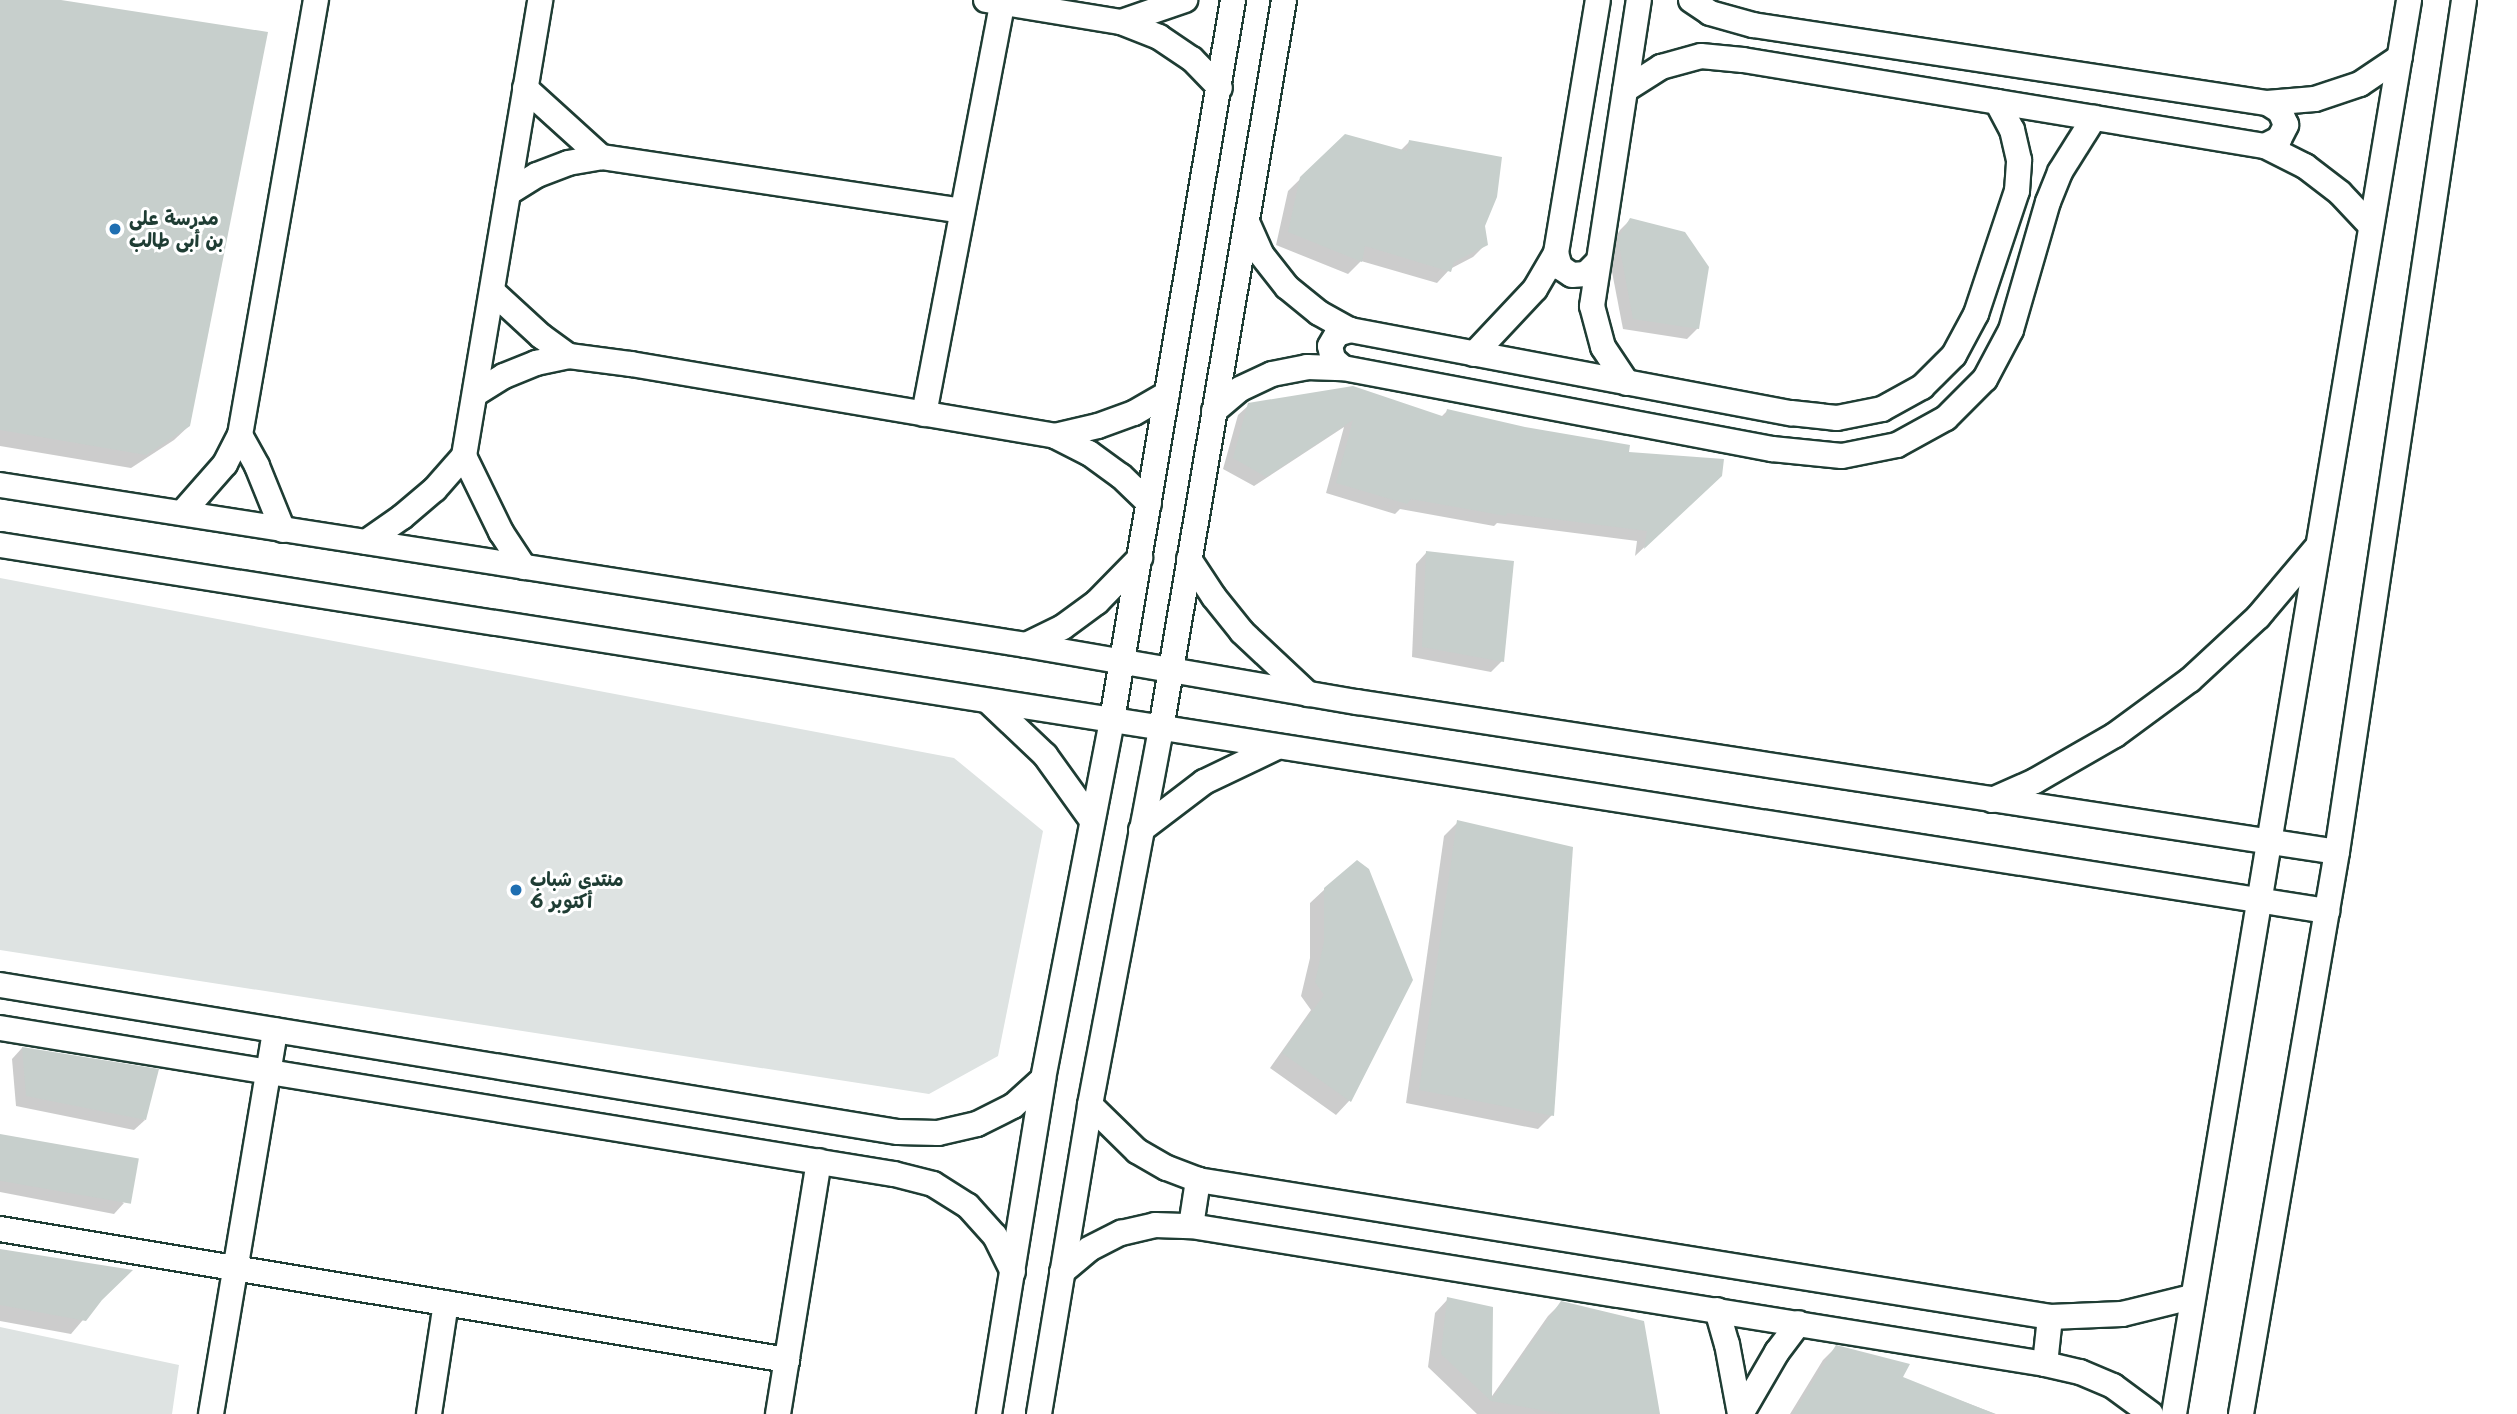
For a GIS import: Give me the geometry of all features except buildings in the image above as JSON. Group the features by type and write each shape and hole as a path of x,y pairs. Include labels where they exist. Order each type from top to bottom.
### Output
{"street":[{"path":"182,513 225,464 240,435 316,0"},
{"path":"366,542 402,517 435,489 464,456 540,0"},
{"path":"1121,22 1185,0"},
{"path":"989,1414 1043,1079 1112,720 1234,0"},
{"path":"1045,1414 1039,1414 1090,1105 1161,729 1284,0"},
{"path":"1474,354 1535,289 1556,253 1598,0"},
{"path":"1627,383 1603,347 1592,306 1596,264 1639,0"},
{"path":"1691,0 1710,13 1753,25 2267,103 2315,99 2360,84 2400,57"},
{"path":"2174,1414 2409,0"},
{"path":"2241,1414 2337,852 2464,0"},
{"path":"924,414 997,1 1121,22 1158,37 1192,59 1220,88"},
{"path":"1743,60 1733,51 1732,38 1740,27 1753,25"},
{"path":"1626,90 1661,66 1701,56 1743,60 2265,146 2305,166 2340,193 2371,226"},
{"path":"525,88 601,157"},
{"path":"1247,222 1261,254 1287,286 1319,313 1350,330 1791,414 1837,418 1882,409 1922,387 1954,355 1976,314 2017,191 2018,160 2012,130 1997,103"},
{"path":"2265,146 2279,139 2286,125 2280,111 2267,103"},
{"path":"1214,411 1240,389 1272,374 1307,367 1343,368 1772,449 1842,456 1897,445 1946,418 1985,379 2011,330 2060,172 2094,118"},
{"path":"508,193 537,175 568,163 601,157 962,211"},
{"path":"2007,220 2014,211 2025,209 2035,212 2041,222 2040,233"},
{"path":"1556,253 1560,267 1572,275 1586,274 1596,264"},
{"path":"492,290 541,336 569,356"},
{"path":"1343,368 1333,359 1330,346 1338,334 1350,330"},
{"path":"475,394 515,372 569,356 1055,436 1089,453 1121,476 1149,503"},
{"path":"1055,436 1098,426 1134,413 1167,394"},
{"path":"240,435 257,466 283,530"},
{"path":"464,456 496,523 524,567"},
{"path":"0,485 1026,645 1309,694 2337,852"},
{"path":"0,545 988,700 1275,748 2327,911"},
{"path":"1992,800 2095,747 2181,687 2258,617 2319,545"},
{"path":"1026,645 1063,627 1097,603 1140,558"},
{"path":"1189,559 1242,632 1309,694"},
{"path":"988,700 1045,755 1091,820"},
{"path":"1141,830 1204,782 1275,748"},
{"path":"0,985 898,1132 938,1133 977,1125 1013,1106 1043,1079"},
{"path":"0,1028 894,1174 933,1184 968,1206 995,1236 1013,1272"},
{"path":"211,1414 275,1030"},
{"path":"1090,1105 1137,1151 1167,1168 1198,1180 2050,1317 2122,1314 2192,1297"},
{"path":"778,1414 819,1161"},
{"path":"1191,1226 1198,1180"},
{"path":"1062,1272 1089,1249 1121,1233 1156,1225 1191,1226 2045,1364 2080,1372 2113,1386 2151,1414"},
{"path":"0,1229 787,1360"},
{"path":"429,1414 446,1303"},
{"path":"1717,1310 1732,1368 1740,1414"},
{"path":"2045,1364 2050,1317"},
{"path":"1740,1414 1777,1352 1799,1323"}],"shaded area":[{"name":"منتدى شباب 6 أكتوبر","path":"0,578 954,758 1043,831 998,1056 929,1094 0,950"},
{"path":"0,1327 179,1365 172,1414 0,1414"}],"place":[{"name":"مدرسة على بن أبى طالب","path":"115,229"},
{"name":"منتدى شباب 6 أكتوبر","path":"516,890"}]}
